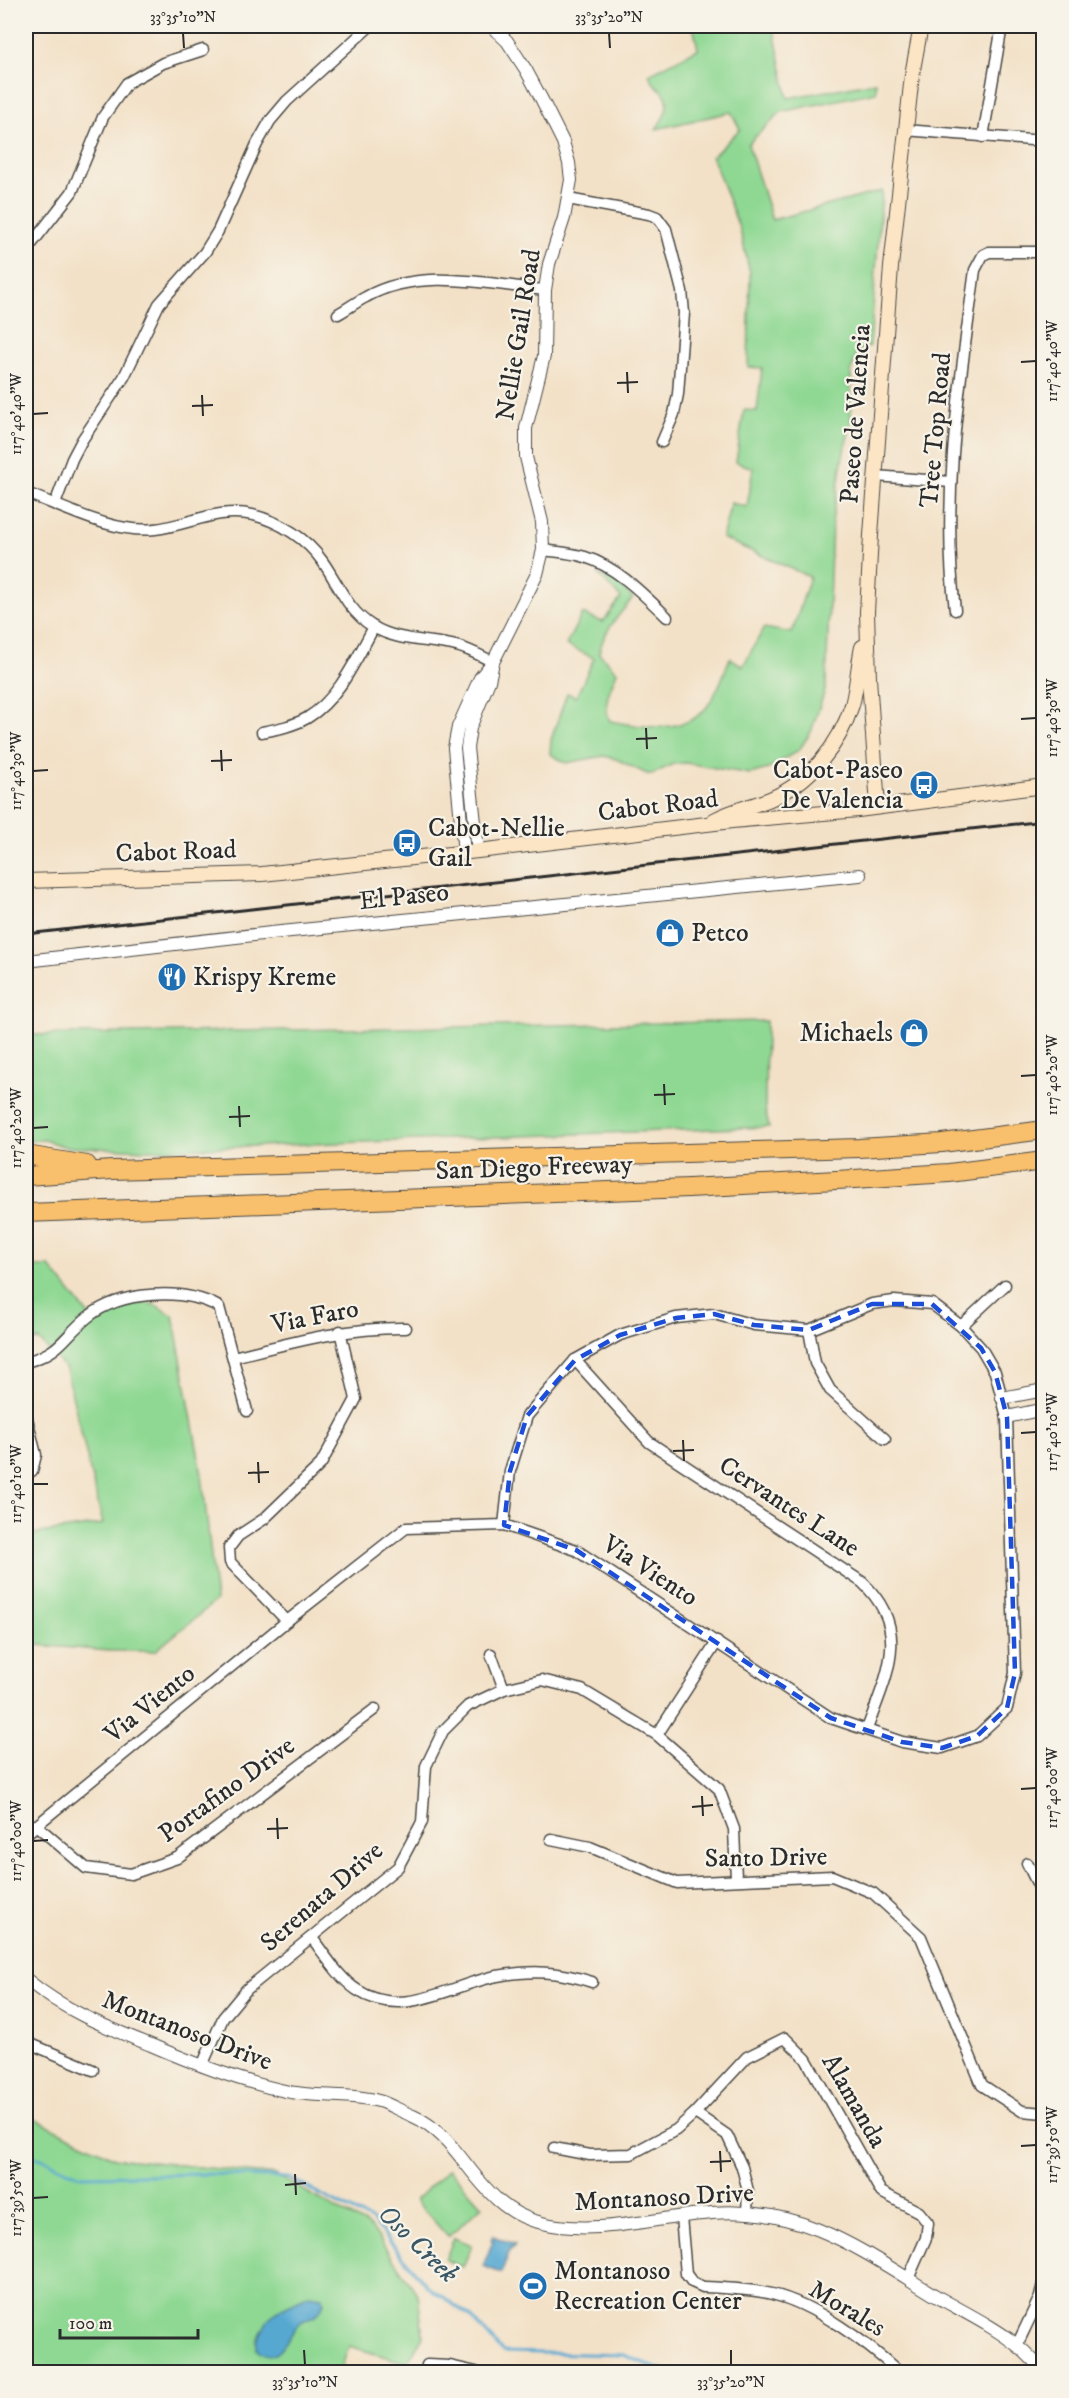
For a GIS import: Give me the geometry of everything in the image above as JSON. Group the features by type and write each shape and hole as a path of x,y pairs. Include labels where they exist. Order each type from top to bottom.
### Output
{"highway":[{"name":"San Diego Freeway","path":"26,1176 112,1170 859,1148 942,1143 1044,1130"},
{"path":"26,1155 112,1170"},
{"name":"San Diego Freeway","path":"26,1215 854,1179 949,1173 1044,1161"}],"main road":[{"name":"Paseo de Valencia","path":"878,807 868,678 867,612 891,267 905,130 921,26"},
{"path":"708,824 734,809 770,799 794,787 821,762 834,744 851,706 867,612"},
{"name":"Cabot Road","path":"26,881 262,874 878,807 1044,786"}],"street":[{"path":"56,504 72,459 82,440 124,377 159,304 205,252 218,231 257,144 270,121 287,101 370,26"},
{"name":"Nellie Gail Road","path":"471,852 467,748 470,728 489,681 493,662 537,574 543,550 542,522 526,457 526,428 544,356 545,290 549,264 568,199 571,180 563,142 526,69 507,41 491,26"},
{"path":"984,137 1002,26"},
{"path":"26,251 72,192 103,117 127,83 163,63 203,50"},
{"path":"905,130 1044,141"},
{"path":"568,199 649,214 657,217 666,229 682,291 684,314 678,394 674,414 662,442"},
{"name":"Tree Top Road","path":"955,610 951,546 951,482 956,415 975,270 983,255 997,251 1044,252"},
{"path":"338,314 366,296 385,288 423,280 445,279 545,290"},
{"path":"876,476 951,482"},
{"path":"26,493 118,527 138,530 173,526 203,516 231,513 252,515 278,524 302,539 322,562 343,598 374,627 410,640 455,645 493,662"},
{"path":"543,550 584,557 602,565 620,576 667,617"},
{"path":"262,732 289,727 323,707 338,688 374,627"},
{"name":"El Paseo","path":"26,961 292,931 860,875"},
{"path":"961,1326 1005,1286"},
{"path":"26,1362 44,1357 65,1342 88,1317 115,1301 147,1294 209,1302 219,1307 247,1411"},
{"name":"Via Viento","path":"26,1834 287,1621 406,1528 504,1525 576,1550 831,1718 902,1742 942,1748 977,1736 1007,1708 1015,1673 1007,1417 995,1372 981,1348 961,1326 932,1304 894,1301 872,1305 809,1330"},
{"path":"504,1525 510,1471 527,1416 575,1360 620,1335 676,1318 714,1314 754,1325 809,1330 815,1363 830,1390 885,1439"},
{"name":"Via Faro","path":"233,1357 340,1332 381,1327 406,1328"},
{"path":"287,1621 230,1562 229,1548 238,1536 264,1519 321,1464 356,1399 340,1332"},
{"name":"Cervantes Lane","path":"575,1360 649,1442 862,1582 877,1596 892,1630 892,1650 867,1729"},
{"path":"1002,1398 1044,1390"},
{"path":"1007,1417 1044,1409"},
{"path":"26,1414 36,1455 32,1471 26,1473"},
{"path":"657,1735 717,1642"},
{"path":"491,1653 504,1689"},
{"name":"Serenata Drive","path":"202,2066 223,2018 248,1989 398,1867 422,1822 426,1766 443,1731 468,1706 504,1689 542,1680 582,1690 657,1735 719,1789 734,1829 736,1879"},
{"name":"Portafino Drive","path":"36,1825 86,1868 131,1874 177,1858 375,1709"},
{"name":"Santo Drive","path":"551,1839 590,1847 677,1883 832,1876 873,1893 921,1937 982,2085 1022,2110 1044,2113"},
{"path":"1028,1863 1044,1897"},
{"path":"312,1938 355,1989 366,1995 394,2002 417,2001 508,1974 554,1972 592,1982"},
{"name":"Montanoso Drive","path":"26,1978 70,2010 202,2066 248,2082 290,2092 380,2102 421,2120 448,2143 472,2175 502,2206 527,2220 581,2229 712,2213 747,2212 791,2219 823,2230 868,2253 1017,2345 1044,2371"},
{"name":"Alamanda","path":"695,2113 747,2057 785,2038 806,2059 881,2192 918,2212 928,2223 926,2238 908,2279"},
{"path":"26,2042 69,2062 93,2070"},
{"path":"554,2148 590,2155 631,2154 676,2130 695,2113 727,2135 742,2167 747,2191 747,2212"},
{"name":"Morales","path":"681,2217 686,2274 693,2282 703,2287 773,2294 807,2306 874,2349 898,2373"},
{"path":"1017,2345 1040,2297 1044,2279"},
{"path":"427,2369 450,2366 476,2373"}],"highlighted area":[{"path":"872,1304 932,1304 981,1348 995,1372 1007,1417 1015,1673 1007,1708 977,1736 942,1748 902,1742 831,1718 576,1550 504,1525 510,1471 527,1416 575,1360 620,1335 676,1318 714,1314 754,1325 809,1330"}],"green space":[{"path":"693,26 773,26 788,98 876,82 876,92 781,112 748,144 772,220 882,191 870,346 857,352 851,372 851,423 832,522 826,687 811,732 799,750 768,769 750,774 686,763 673,764 653,774 647,774 616,759 604,756 566,763 550,754 551,740 567,693 576,697 594,658 566,645 582,614 603,622 621,598 598,574 614,580 633,598 608,630 599,653 617,672 607,703 608,715 610,721 648,727 674,726 697,717 706,708 717,690 730,658 743,666 764,628 792,633 810,577 722,538 731,503 747,507 753,468 736,462 744,410 757,411 762,368 748,367 750,273 740,230 712,157 740,129 731,112 656,129 667,109 667,98 649,74 698,49"},
{"path":"766,1021 765,1109 769,1127 149,1150 66,1147 44,1140 26,1141 26,1035"},
{"path":"26,1267 50,1267 95,1323 114,1311 137,1303 152,1304 173,1315 202,1475 216,1601 155,1651 109,1651 26,1644 26,1535 103,1524 66,1369 39,1340 26,1342"},
{"path":"26,2115 115,2158 276,2175 372,2228 418,2295 423,2336 407,2363 349,2346 340,2372 26,2372"},
{"path":"449,2169 482,2206 448,2237 415,2200"},
{"path":"454,2238 472,2245 463,2267 445,2260"}],"water":[{"path":"493,2236 515,2245 513,2249 511,2248 501,2273 483,2266"},
{"path":"309,2295 322,2297 324,2302 319,2312 301,2322 277,2353 265,2354 257,2349 257,2341 269,2318 282,2308"}],"waterway":[{"name":"Oso Creek","path":"26,2152 81,2176 209,2174 289,2178 374,2222 427,2286 470,2316 503,2352 624,2355 666,2372"}],"railway":[{"path":"26,934 1044,821"}],"place":[{"name":"Cabot-Paseo De Valencia","path":"924,785"},
{"name":"Cabot-Nellie Gail","path":"407,843"},
{"name":"Petco","path":"670,933"},
{"name":"Krispy Kreme","path":"172,977"},
{"name":"Michaels","path":"914,1033"},
{"name":"Montanoso Recreation Center","path":"533,2286"}]}
